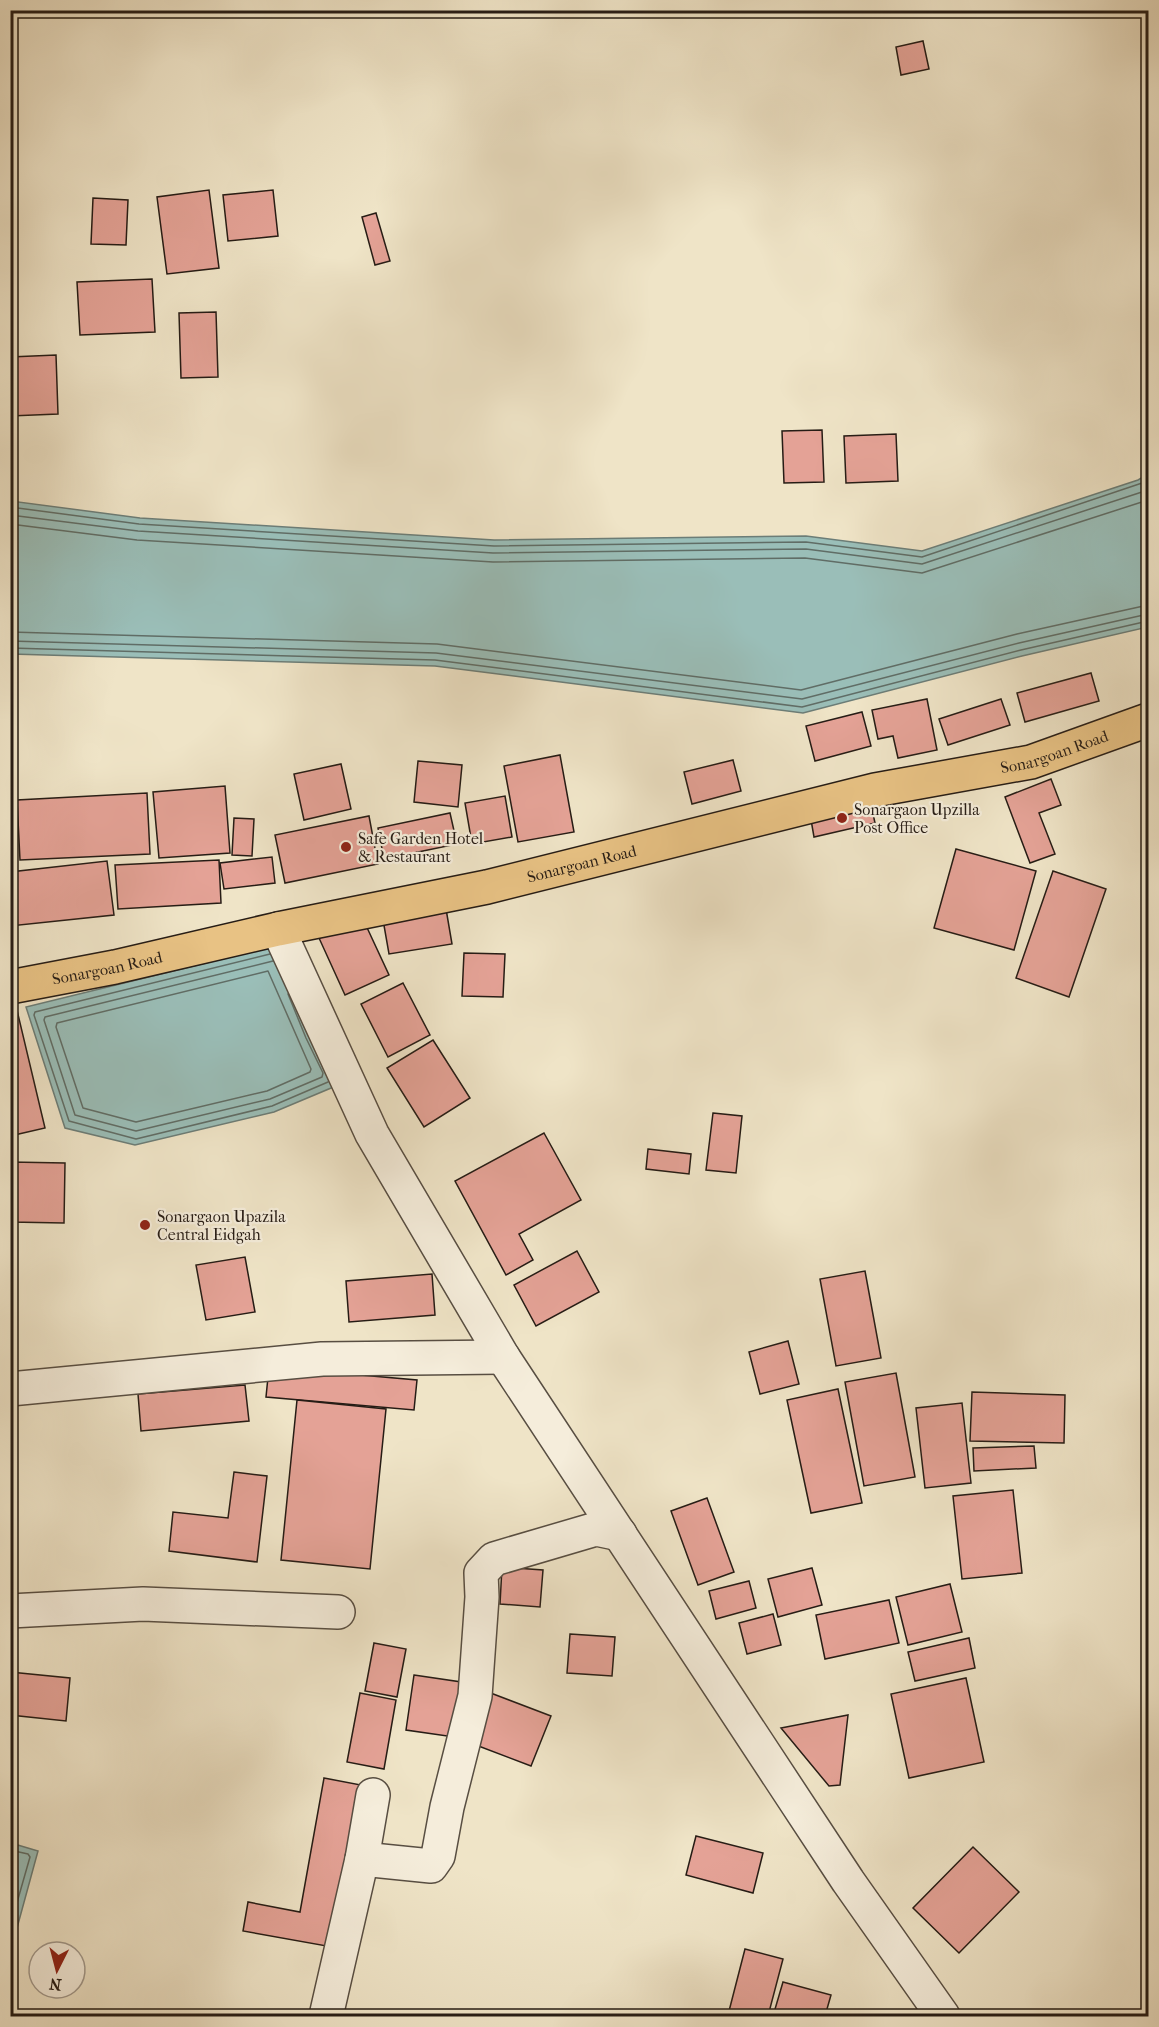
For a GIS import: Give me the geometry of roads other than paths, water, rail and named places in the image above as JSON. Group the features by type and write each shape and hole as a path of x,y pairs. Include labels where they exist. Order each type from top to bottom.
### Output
{"main road":[{"name":"Sonargoan Road","path":"10,987 115,967 278,929 486,887 875,790 1031,762 1149,720"}],"street":[{"path":"278,929 372,1134 503,1357 848,1881 943,2016"},
{"path":"10,1389 322,1359 503,1357"},
{"path":"362,1859 430,1866 438,1856 447,1807 475,1696 482,1597 481,1573 494,1559 585,1533 596,1530 620,1534"},
{"path":"10,1611 143,1604 338,1612"},
{"path":"326,2016 362,1859 373,1795"}],"water":[{"path":"1148,474 1148,627 1022,656 803,713 435,666 11,654 11,501 140,518 494,540 806,536 922,551 1138,480"},
{"path":"283,944 343,1083 274,1112 135,1145 65,1128 26,1007"},
{"path":"10,1843 38,1851 11,1950"}],"place":[{"name":"Sonargaon Upzilla Post Office","path":"842,818"},
{"name":"Safe Garden Hotel & Restaurant","path":"346,847"},
{"name":"Sonargaon Upazila Central Eidgah","path":"145,1225"}]}
